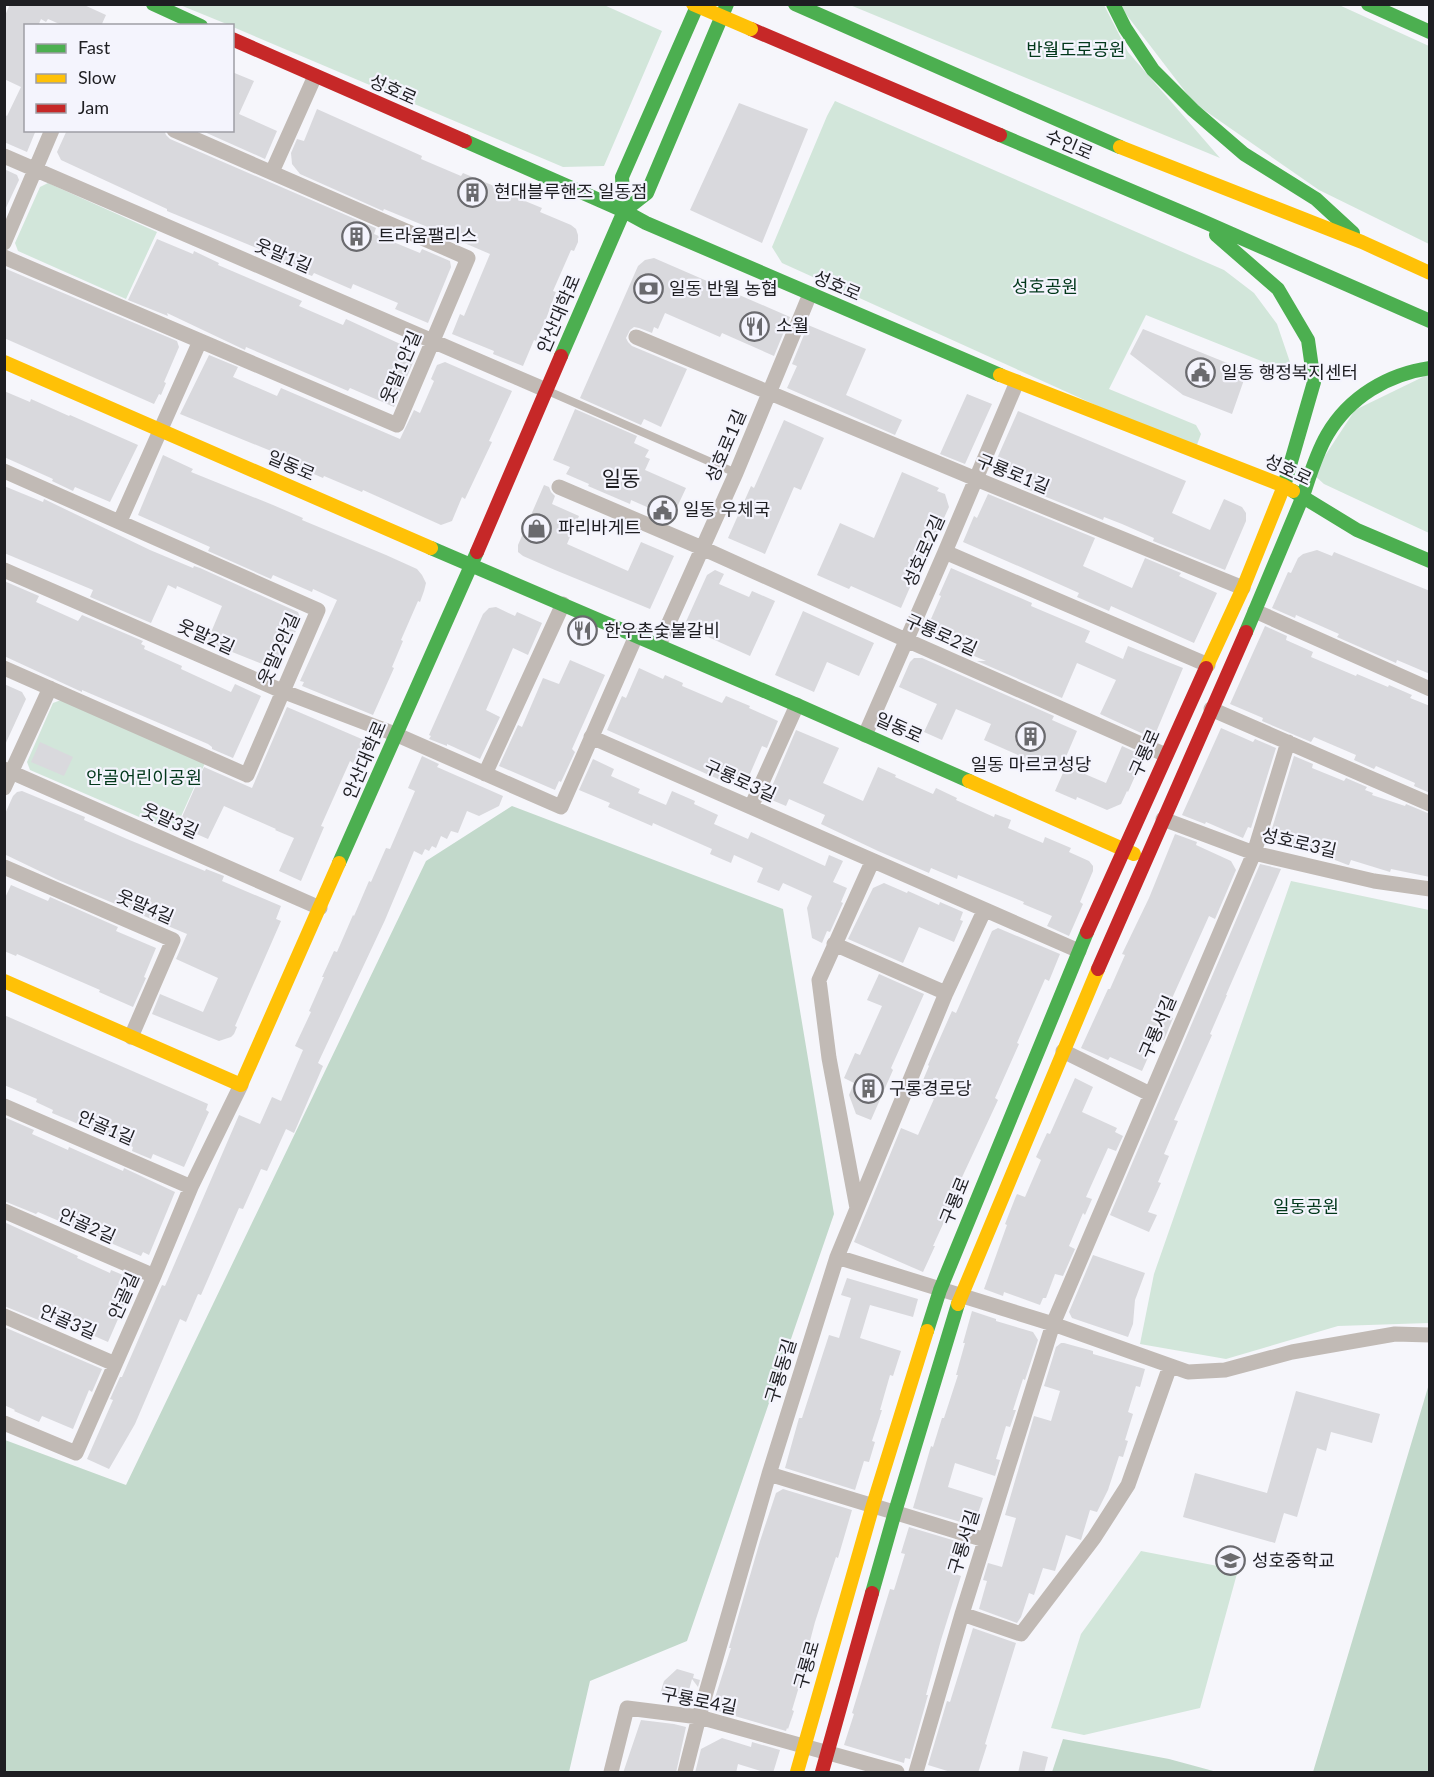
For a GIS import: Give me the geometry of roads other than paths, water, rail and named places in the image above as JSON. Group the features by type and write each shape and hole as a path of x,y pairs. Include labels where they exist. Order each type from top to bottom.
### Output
{"main road":[{"path":"153,4 197,24"},
{"name":"수인로","path":"693,4 1200,220 1430,321"},
{"name":"안산대학로","path":"241,1085 471,565 624,211 622,177 698,4"},
{"name":"안산대학로","path":"624,211 647,193 727,4"},
{"name":"수인로","path":"795,4 1122,148 1362,242 1430,273"},
{"path":"1113,4 1125,28 1153,70 1193,110 1244,154 1316,199 1362,242"},
{"path":"1368,4 1430,32"},
{"name":"성호로","path":"234,40 624,211 646,223 1017,382 1284,486 1357,530 1430,561"},
{"name":"구룡로","path":"797,1773 873,1505 940,1290 1079,951 1166,754 1243,588 1284,486 1314,382 1308,340 1278,289 1200,220"},
{"name":"일동로","path":"4,362 797,705 1145,860"},
{"path":"822,1773 895,1512 960,1295 1145,860 1256,611 1316,461 1332,427 1351,405 1379,385 1406,373 1430,368"},
{"path":"4,981 241,1085"}],"street":[{"path":"273,172 315,76"},
{"path":"4,243 51,132"},
{"name":"웃말1안길","path":"4,257 397,425 468,258 179,132"},
{"name":"웃말1길","path":"4,156 546,390"},
{"name":"성호로1길","path":"659,645 736,473 810,294"},
{"path":"636,337 770,393"},
{"path":"120,521 200,341"},
{"name":"성호로2길","path":"865,735 1017,382"},
{"name":"구룡로1길","path":"770,393 1243,588"},
{"name":"웃말2안길","path":"4,471 318,610 247,775 4,668"},
{"path":"559,487 702,548"},
{"name":"구룡로2길","path":"702,548 1166,754"},
{"path":"945,552 1208,665"},
{"name":"웃말2길","path":"4,570 282,692 395,734 561,807 591,737"},
{"path":"485,774 563,604"},
{"path":"1256,611 1430,688"},
{"path":"591,737 636,636"},
{"path":"4,788 8,771 50,688"},
{"path":"751,807 797,705"},
{"path":"1211,709 1430,804"},
{"name":"구룡로3길","path":"591,737 1079,951"},
{"name":"구룡서길","path":"916,1773 962,1614 1053,1324 1254,853 1288,742"},
{"name":"웃말3길","path":"8,771 320,908"},
{"name":"성호로3길","path":"1163,819 1254,853 1374,881 1430,889"},
{"path":"856,1208 829,1058 819,980 872,862"},
{"name":"웃말4길","path":"4,867 173,940 131,1037"},
{"name":"구룡동길","path":"685,1773 769,1474 837,1257 946,993 984,911"},
{"path":"834,944 946,993"},
{"path":"1063,1051 1150,1094"},
{"name":"안골길","path":"4,1423 76,1453 192,1186 241,1085"},
{"name":"안골1길","path":"4,1106 192,1186"},
{"name":"안골2길","path":"4,1211 154,1276"},
{"path":"837,1257 1053,1324 1188,1372 1225,1370 1292,1352 1395,1334 1430,1335"},
{"name":"안골3길","path":"4,1316 115,1364"},
{"path":"962,1614 1022,1634 1094,1538 1128,1485 1170,1366"},
{"path":"769,1474 985,1540"},
{"name":"구룡로4길","path":"611,1773 627,1708 699,1717 897,1773"}],"lane":[{"path":"546,390 736,473"}],"place":[{"name":"현대블루핸즈 일동점","path":"473,192"},
{"name":"트라움팰리스","path":"357,236"},
{"name":"일동 반월 농협","path":"648,289"},
{"name":"소월","path":"755,326"},
{"name":"일동 행정복지센터","path":"1200,373"},
{"name":"일동 우체국","path":"662,510"},
{"name":"파리바게트","path":"537,528"},
{"name":"한우촌숯불갈비","path":"583,631"},
{"name":"일동 마르코성당","path":"1031,736"},
{"name":"구롱경로당","path":"868,1089"},
{"name":"성호중학교","path":"1231,1561"}],"district":[{"name":"일동","path":"621,479"}],"park label":[{"name":"반월도로공원","path":"1076,50"},
{"name":"성호공원","path":"1045,287"},
{"name":"안골어린이공원","path":"144,778"},
{"name":"일동공원","path":"1306,1207"}]}
